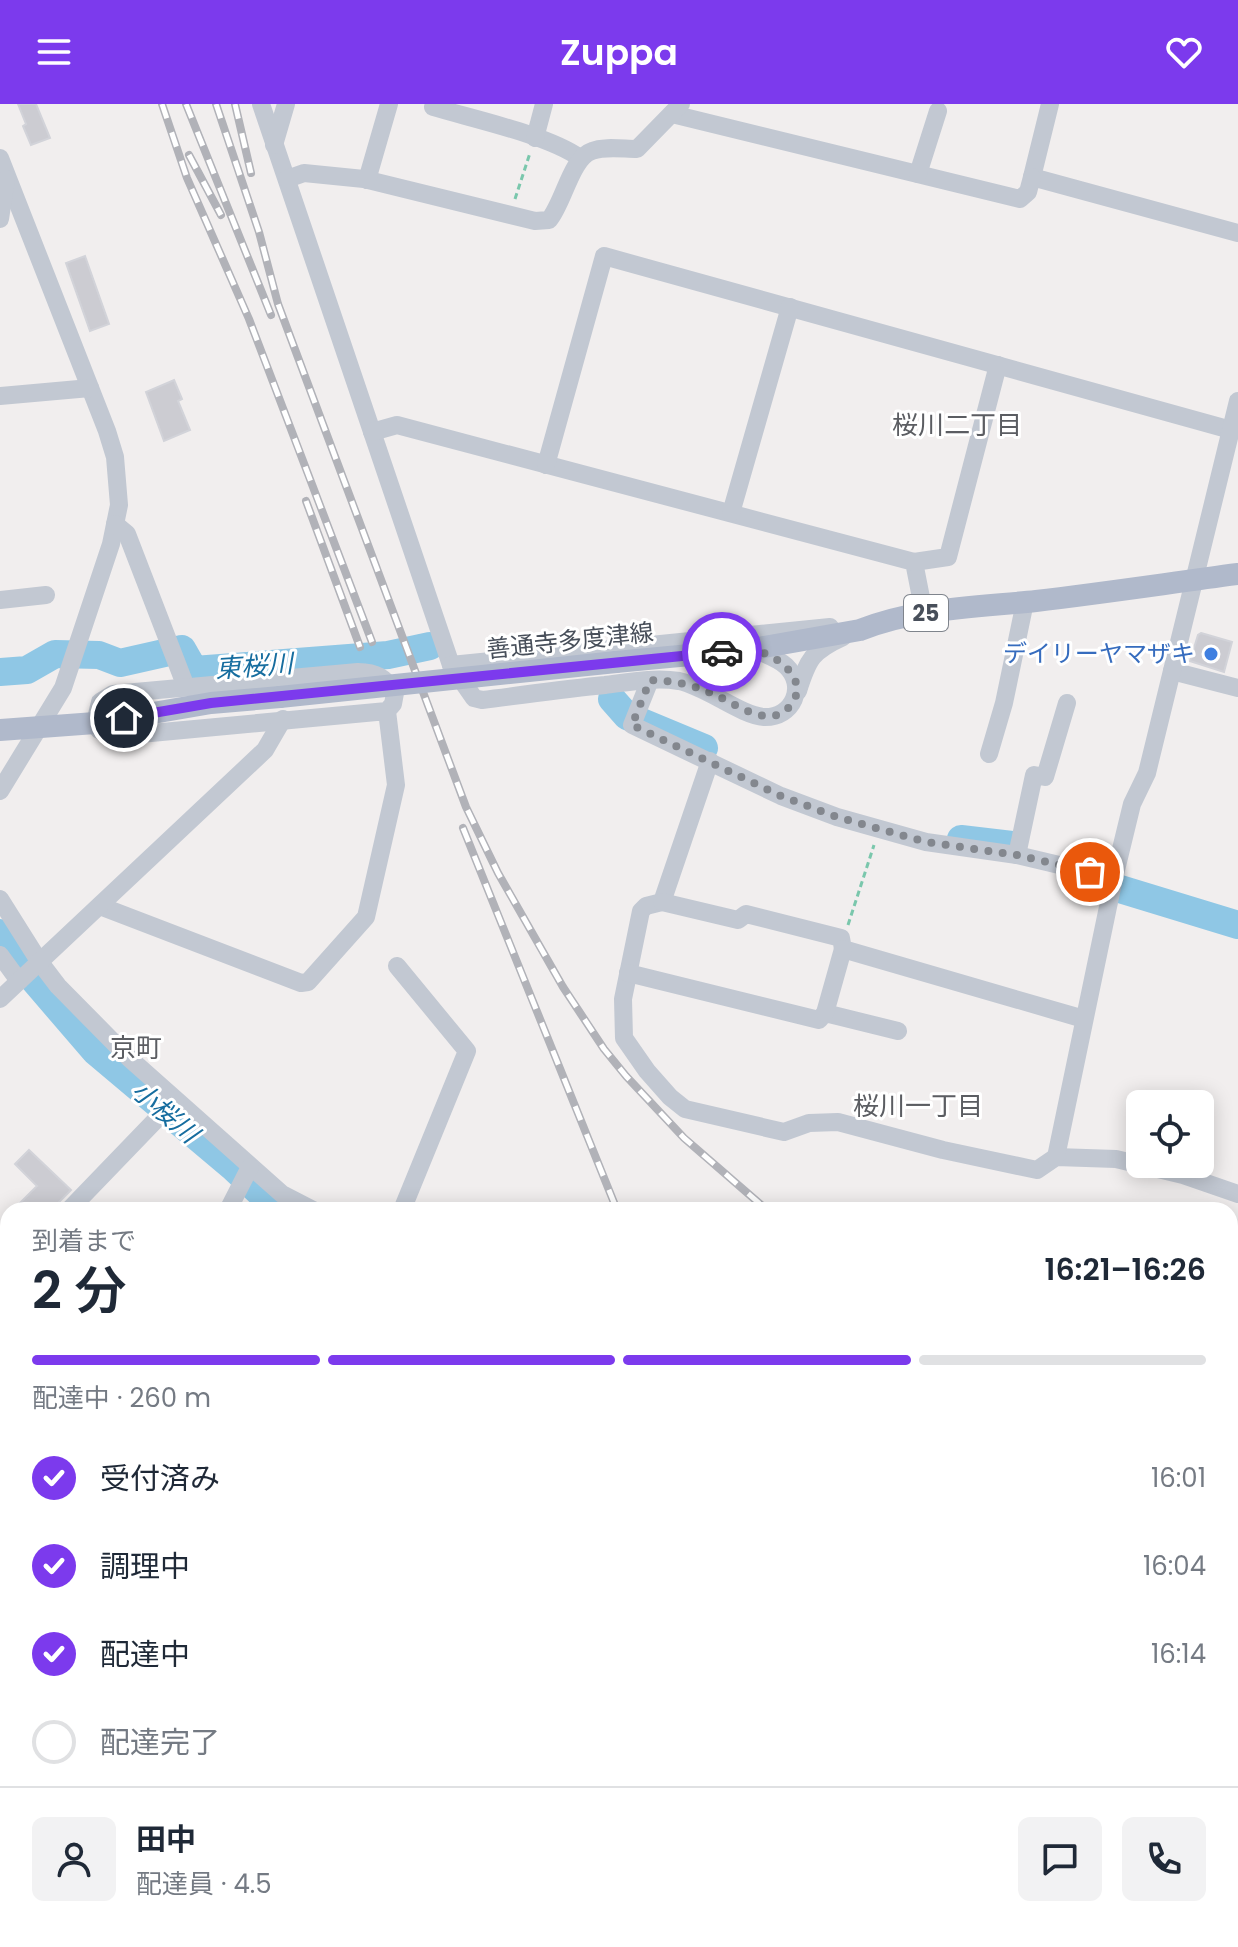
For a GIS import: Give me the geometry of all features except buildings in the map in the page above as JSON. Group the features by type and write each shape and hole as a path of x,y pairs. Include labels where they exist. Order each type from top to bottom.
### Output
{"main road":[{"name":"善通寺多度津線","path":"0,730 95,723 211,703 281,708 616,662 753,649 924,613 1134,590 1238,574"}],"street":[{"path":"261,104 451,665 474,698 482,700 650,680 679,681 714,694 746,712 764,717 778,714 791,706 813,654 824,645 868,627"},
{"path":"274,145 286,104"},
{"path":"367,180 389,104"},
{"path":"535,138 544,104"},
{"path":"287,179 304,173 367,180 535,221 549,220 557,210 580,158 593,150 637,149 676,109 1020,199 1028,192 1050,104"},
{"path":"433,107 535,138 580,158"},
{"path":"918,174 938,111"},
{"path":"0,219 3,166"},
{"path":"0,791 63,688 99,582 119,505 115,457 3,166"},
{"path":"1032,177 1238,233"},
{"path":"546,465 604,256 1231,430"},
{"path":"731,513 790,307"},
{"path":"372,432 397,425 914,562 948,557 998,365"},
{"path":"0,396 90,388"},
{"path":"1056,1157 1114,878 1132,804 1147,773 1238,401"},
{"path":"115,524 127,534 186,687"},
{"path":"914,562 924,613"},
{"path":"0,600 46,595"},
{"path":"989,754 1004,703 1025,602"},
{"path":"451,665 774,630 868,627"},
{"path":"753,649 787,667 795,679 797,694"},
{"path":"1172,671 1238,688"},
{"path":"95,723 100,702 113,694 358,672 371,672 389,684 395,693 393,704 387,711 396,785 366,917 308,982 301,983 100,906"},
{"path":"650,680 632,725 781,796 926,842 1017,855 1114,878"},
{"path":"1017,855 1034,775 1045,777 1067,703"},
{"path":"0,999 265,750 281,708 387,711"},
{"path":"662,902 710,761"},
{"path":"0,899 27,972"},
{"path":"1084,1019 746,914 738,920 662,902 646,906 641,911 623,999 624,1038 647,1071 685,1109 784,1132 809,1123 838,1122 943,1150 1037,1170 1056,1157 1116,1159 1183,1175 1238,1194"},
{"path":"628,973 819,1020 825,1013 842,943"},
{"path":"0,955 58,986 119,1048 169,1107 246,1175 296,1202"},
{"path":"397,966 467,1051 405,1202"},
{"path":"825,1013 898,1031"},
{"path":"77,1202 169,1107"},
{"path":"232,1202 246,1175"}],"path":[{"path":"508,215 535,138"},
{"path":"842,943 879,829"}],"waterway":[{"name":"東桜川","path":"0,672 27,670 55,654 99,655 120,663 182,649 194,670 388,655 430,646"},
{"name":"東桜川","path":"612,699 627,716 704,748"},
{"name":"東桜川","path":"961,839 1012,845"},
{"name":"東桜川","path":"1120,889 1238,925"},
{"name":"小桜川","path":"0,933 16,959 95,1051 234,1168 270,1202"}],"railway":[{"path":"162,104 187,178 249,319 372,642"},
{"path":"186,104 271,315"},
{"path":"216,104 259,232 278,304 466,807 498,873 563,987 604,1049 684,1138 758,1202"},
{"path":"235,104 251,173"},
{"path":"189,155 221,215"},
{"path":"306,501 360,647"},
{"path":"463,828 614,1202"}],"way so far":[{"path":"722,652 753,649 787,667 795,679 797,694 791,706 778,714 764,717 746,712 714,694 679,681 650,680 632,725 781,796 837,817 926,842 1017,855 1090,872"}],"place":[{"name":"デイリーヤマザキ","path":"1211,654"}],"district":[{"name":"桜川二丁目","path":"957,425"},
{"name":"京町","path":"136,1048"},
{"name":"桜川一丁目","path":"918,1106"}],"route":[{"path":"124,718 211,703 722,652"}]}
